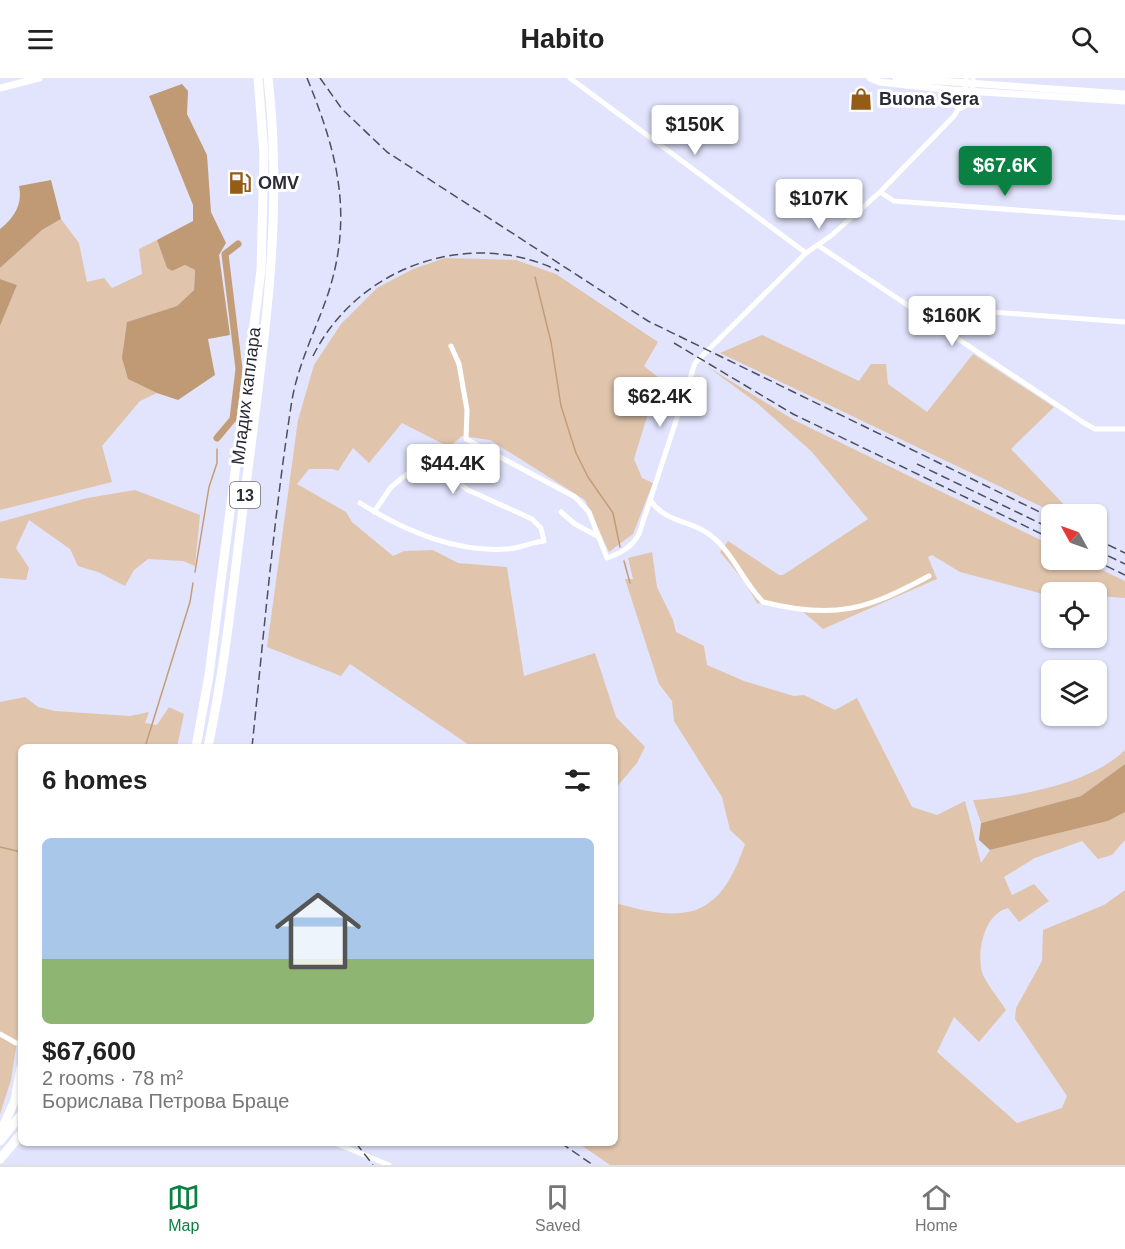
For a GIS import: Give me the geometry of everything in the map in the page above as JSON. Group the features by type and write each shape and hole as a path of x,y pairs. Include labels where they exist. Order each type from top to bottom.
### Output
{"highway":[{"name":"Младих каплара","path":"197,744 211,665 261,270 264,154 258,78"},
{"name":"Младих каплара","path":"209,744 222,666 267,326 276,209 273,120 268,78"},
{"path":"0,1133 15,1100 18,1084"},
{"path":"0,1141 18,1119"},
{"path":"0,1158 18,1137"},
{"path":"0,1158 18,1143"}],"street":[{"path":"0,88 39,78"},
{"path":"570,78 806,253"},
{"path":"873,78 880,82 953,90 969,84 990,84 1125,94"},
{"path":"896,78 1125,101"},
{"path":"984,78 990,84"},
{"path":"451,346 459,364 467,410 466,439 575,497 589,512 607,558 630,546 639,534 695,363 806,253 819,246 880,192 960,107 968,105 969,84"},
{"path":"953,90 960,107"},
{"path":"880,192 894,201 1125,218"},
{"path":"819,246 1095,429 1125,429"},
{"path":"912,306 1125,322"},
{"path":"360,503 374,512 406,530 477,548 511,549 544,541 541,528 532,519 468,490 437,468 422,462 391,487 374,512"},
{"path":"650,500 667,517 688,523 711,536 763,602 808,610 844,612 877,602 929,576"},
{"path":"561,512 575,524 601,538"},
{"path":"0,1034 16,1043"},
{"path":"342,1146 388,1165"}],"shaded area":[{"path":"182,84 188,91 187,114 207,155 211,212 226,243 219,255 230,335 208,339 215,375 178,400 128,379 122,358 127,322 177,306 194,290 195,270 185,265 172,271 167,268 157,240 193,221 193,205 149,96"},
{"path":"51,180 61,219 42,230 0,268 0,229 16,210 20,199 19,186"},
{"path":"61,219 79,243 87,282 104,278 112,288 142,274 139,249 157,240 167,268 172,271 185,265 195,270 194,290 177,306 127,322 128,378 157,393 140,401 102,446 112,482 0,510 0,326 17,285 0,279 0,268 42,230"},
{"path":"445,258 516,260 556,274 658,342 644,366 659,378 634,459 642,478 653,483 633,534 609,552 585,500 490,440 462,436 449,447 402,423 369,463 353,448 338,471 309,469 297,484 346,512 352,522 393,556 404,551 433,550 458,563 507,567 524,676 595,653 616,717 645,747 637,763 618,785 618,744 468,744 350,664 341,676 267,647 298,420 314,365 341,324 377,288 413,269"},
{"path":"0,279 17,285 0,326"},
{"path":"762,335 859,381 871,364 886,364 888,384 927,412 973,354 1054,407 1011,449 1063,504 1041,504 1041,506 720,353"},
{"path":"708,367 794,420 1041,540 1041,570 1102,570 1125,581 1125,598 1107,597 1107,582 1041,582 1041,593 960,572 932,555 928,557 937,579 823,629 801,610 757,603 745,582 720,552 728,541 779,575 783,575 868,519 811,451 757,403"},
{"path":"135,490 200,515 195,566 183,561 148,559 134,570 125,586 98,572 78,566 70,549 29,520 16,548 29,568 26,580 0,578 0,522 87,498"},
{"path":"652,552 657,587 673,620 676,632 704,646 707,665 744,681 794,696 804,695 835,710 857,698 912,807 937,815 965,801 981,863 990,850 1108,821 1125,808 1125,840 1112,855 1098,859 1082,841 1035,858 1004,877 1012,895 1034,884 1049,901 1019,922 1008,908 1000,911 994,917 982,941 981,968 988,984 1006,1010 979,1042 954,1017 937,1052 1017,1123 1062,1108 1067,1096 1015,1019 1016,1008 1042,961 1043,930 1104,905 1125,890 1125,1165 610,1165 582,1146 618,1146 618,904 662,913 697,910 711,901 724,888 745,844 730,830 722,797 674,721 672,701 659,684 625,579 633,579 628,558"},
{"path":"25,697 38,707 55,711 130,716 149,712 145,723 157,725 169,707 184,714 178,744 18,744 18,1034 11,1080 0,1114 0,702"},
{"path":"1125,750 1125,764 1081,796 981,823 973,800 1033,792 1075,780 1111,762"},
{"path":"1125,764 1125,812 1108,821 990,850 979,840 981,823 1081,796"}],"waterway":[{"path":"217,438 233,419 239,369 225,254 238,244"},
{"path":"535,277 551,342 561,406 576,453 588,477 613,513 620,547"},
{"path":"195,572 209,487 217,463 217,449"},
{"path":"624,561 630,583"},
{"path":"146,744 190,602 193,583"},
{"path":"0,847 18,851"}],"railway":[{"path":"252,744 275,530 292,400 303,361 327,297 340,240 339,186 334,160 307,78"},
{"path":"320,78 342,109 387,152 648,321 1041,513"},
{"path":"313,356 333,325 357,299 386,278 419,264 453,255 489,253 524,258 559,271"},
{"path":"674,343 793,414 1041,534"},
{"path":"917,464 1041,524"},
{"path":"1107,544 1125,553"},
{"path":"1107,555 1125,564"},
{"path":"1107,566 1125,575"},
{"path":"358,1146 373,1165"},
{"path":"565,1146 593,1165"}],"place":[{"name":"Buona Sera","path":"861,99"},
{"name":"OMV","path":"240,183"}]}
